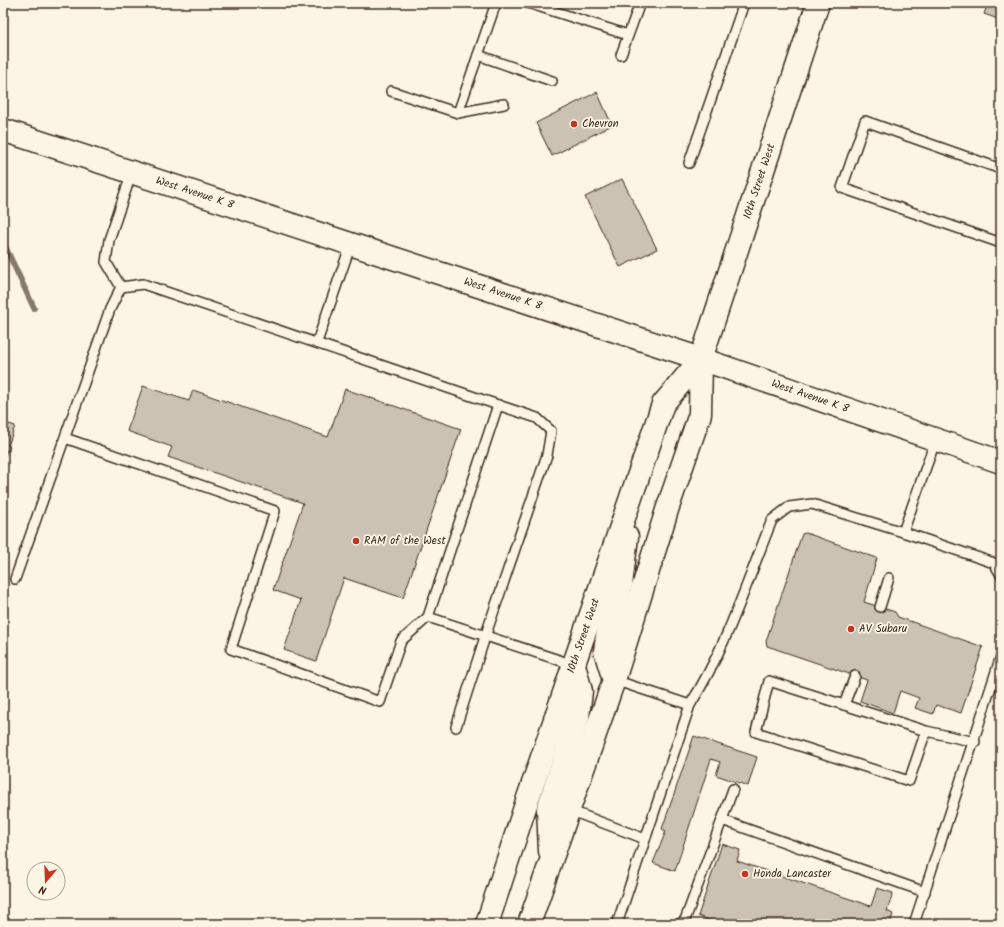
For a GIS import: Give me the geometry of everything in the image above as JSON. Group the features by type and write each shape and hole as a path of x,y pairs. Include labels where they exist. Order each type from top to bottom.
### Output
{"main road":[{"name":"10th Street West","path":"529,924 614,680 667,510 700,414 701,359 818,3"},
{"name":"West Avenue K 8","path":"3,130 701,359 1001,462"},
{"name":"10th Street West","path":"487,924 528,798 663,404 701,359"},
{"path":"614,680 605,651 608,629 621,585 633,488"},
{"path":"550,864 548,809 578,717 581,691 574,665"}],"lane":[{"path":"458,113 496,3"},
{"path":"528,3 628,36"},
{"path":"621,55 640,3"},
{"path":"689,163 744,3"},
{"path":"478,55 552,81"},
{"path":"391,91 458,113 504,104"},
{"path":"1001,169 864,121 842,188 1001,243"},
{"path":"122,287 106,262 109,240 132,172"},
{"path":"317,342 351,244"},
{"path":"122,287 143,284 317,342 538,418 551,431 547,455 456,727"},
{"path":"15,579 110,308 122,287"},
{"path":"65,438 275,510 232,649 380,702 401,641 428,617 498,405"},
{"path":"903,532 936,439"},
{"path":"617,924 690,705 707,678 719,651 772,520 789,507 812,504 903,532 994,563 1001,575"},
{"path":"880,607 889,578"},
{"path":"428,617 574,665"},
{"path":"914,924 1001,656"},
{"path":"844,705 854,676"},
{"path":"614,680 690,705"},
{"path":"926,731 909,781 756,732 769,681 926,731 974,742"},
{"path":"992,685 1001,689"},
{"path":"680,924 685,920 733,789"},
{"path":"569,810 645,839"},
{"path":"722,820 925,892"}],"building":[{"path":"988,3 1001,3 1001,20 984,14"},
{"name":"Chevron","path":"597,92 612,125 552,156 536,123"},
{"path":"622,179 657,249 620,267 585,197"},
{"name":"RAM of the West","path":"143,386 189,401 193,390 328,437 345,389 461,429 403,598 344,578 316,661 284,650 301,600 273,590 303,503 168,457 172,447 127,431"},
{"path":"3,422 15,426 8,446 10,446 9,451 7,450 4,459 6,460 4,464 3,463"},
{"name":"AV Subaru","path":"806,533 877,558 864,602 895,612 898,617 983,647 961,713 936,705 933,714 915,708 919,698 900,691 893,713 860,701 867,680 767,646 766,641 802,534"},
{"path":"694,736 757,757 748,786 716,775 720,762 711,759 675,871 653,863 666,831 662,829"},
{"name":"Honda Lancaster","path":"722,844 740,850 737,861 871,906 877,888 893,893 887,911 893,914 890,924 719,924 698,916"}],"waterway":[{"path":"3,242 34,308"}],"place":[{"name":"Chevron","path":"574,124"},
{"name":"RAM of the West","path":"356,541"},
{"name":"AV Subaru","path":"851,629"},
{"name":"Honda Lancaster","path":"745,874"}]}
